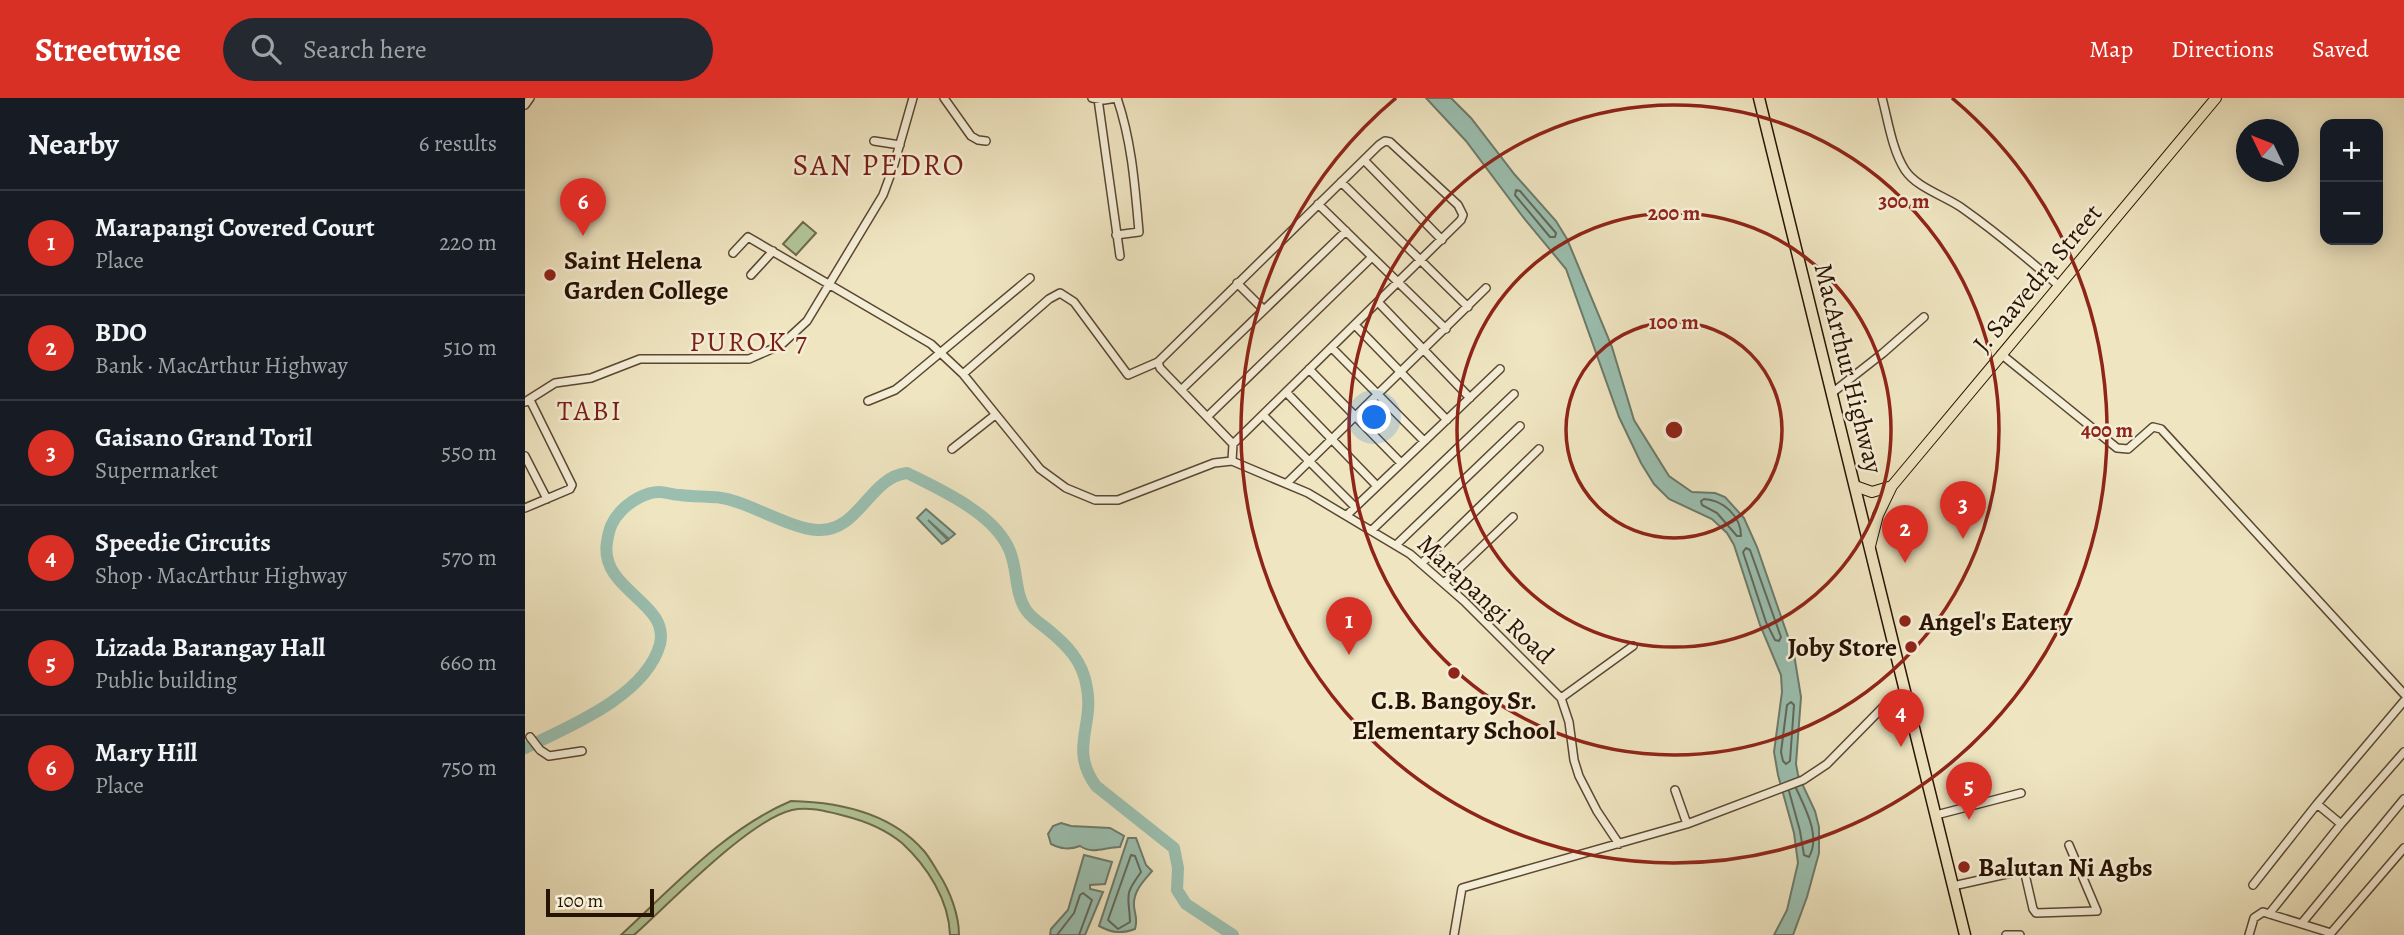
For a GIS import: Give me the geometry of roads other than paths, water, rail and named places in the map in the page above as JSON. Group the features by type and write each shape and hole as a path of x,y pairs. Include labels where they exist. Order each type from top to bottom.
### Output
{"highway":[{"name":"MacArthur Highway","path":"1759,98 1965,935"}],"main road":[{"name":"J. Saavedra Street","path":"1870,547 1878,515 1892,486 2216,98"},
{"path":"1855,486 1872,492 1892,486"}],"street":[{"path":"525,105 530,98"},
{"path":"525,508 570,489 572,482 527,401 555,383 591,378 640,359 734,360 763,355 781,345 800,329 883,195 913,98"},
{"path":"944,98 971,136 986,141"},
{"path":"1117,234 1139,232 1132,159 1126,123 1117,98 1095,99 1120,256"},
{"path":"1882,98 1905,171 2003,237 2059,285"},
{"path":"874,141 899,145"},
{"path":"733,253 748,237 908,328 941,351 963,374 1030,458 1050,478 1095,500 1118,500 1214,463 1232,461 1233,444 1442,240 1463,215 1458,205 1390,142 1382,142 1158,362 1128,375 1074,302 1060,293 1049,299 963,374"},
{"path":"1364,160 1442,240"},
{"path":"1341,182 1468,307"},
{"path":"1318,204 1446,329"},
{"path":"1181,390 1346,231"},
{"path":"751,275 773,251"},
{"path":"1207,417 1372,257"},
{"path":"869,401 895,390 1030,278"},
{"path":"1237,283 1264,310"},
{"path":"1287,483 1486,288"},
{"path":"1378,302 1470,398"},
{"path":"1832,393 1924,317"},
{"path":"1355,325 1447,419"},
{"path":"1332,348 1424,441"},
{"path":"2001,354 2117,448 2128,449 2153,426 2161,429 2404,694"},
{"path":"1158,362 1160,368 1233,444"},
{"path":"1309,369 1401,463"},
{"path":"1347,515 1500,369"},
{"path":"1286,392 1377,486"},
{"path":"1372,530 1514,394"},
{"path":"952,449 995,415"},
{"path":"1263,415 1355,508"},
{"path":"1396,545 1520,426"},
{"path":"1422,563 1539,449"},
{"path":"525,456 547,499"},
{"name":"Marapangi Road","path":"1232,461 1287,483 1347,515 1396,545 1445,582 1561,698 1569,722 1579,776 1619,844"},
{"path":"1445,582 1513,516"},
{"path":"1561,698 1633,646"},
{"path":"1454,935 1462,888 1687,824 1803,780 1827,764 1888,702 1906,694"},
{"path":"2253,885 2404,701"},
{"path":"530,737 549,756 582,751"},
{"path":"2269,914 2341,824 2404,752"},
{"path":"1675,790 1687,824"},
{"path":"1936,815 2021,793"},
{"path":"2302,923 2404,799"},
{"path":"2317,804 2341,824"},
{"path":"1953,887 2020,871 2025,874 2036,913 2097,911 2069,845"},
{"path":"2249,935 2255,916 2263,912 2302,923 2314,932 2333,934 2404,848"},
{"path":"2006,935 2020,935"}],"water":[{"path":"1426,98 1451,98 1471,118 1515,175 1556,221 1567,239 1612,347 1634,420 1669,476 1692,492 1715,493 1725,497 1744,518 1757,547 1794,654 1801,697 1796,764 1819,827 1819,853 1793,935 1774,935 1787,910 1798,863 1794,833 1774,752 1782,692 1781,675 1760,625 1734,545 1727,533 1712,519 1669,499 1654,484 1619,417 1566,269 1466,141"},
{"path":"926,509 955,534 949,539 928,520 948,540 942,544 917,518"},
{"path":"1061,823 1110,828 1124,836 1120,847 1095,850 1080,846 1062,848 1051,844 1048,834 1053,826"},
{"path":"1128,838 1136,838 1146,865 1152,871 1135,896 1135,929 1117,932 1099,926"},
{"path":"1084,855 1112,862 1105,884 1090,885 1090,889 1103,892 1085,935 1050,935 1051,929 1068,910"}],"waterway":[{"path":"525,748 603,708 639,679 652,663 660,644 660,630 655,617 613,572 607,558 611,525 630,503 654,492 715,497 737,502 808,529 831,529 854,514 883,484 907,473 965,504 991,524 1001,536 1012,556 1020,596 1026,610 1067,647 1085,678 1088,715 1083,749 1088,773 1096,786 1174,848 1178,868 1177,890 1186,904 1233,935"}],"place":[{"name":"Mary Hill","path":"583,236"},
{"name":"Saint Helena Garden College","path":"550,275"},
{"name":"Gaisano Grand Toril","path":"1963,539"},
{"name":"BDO","path":"1905,563"},
{"name":"Angel's Eatery","path":"1905,621"},
{"name":"Joby Store","path":"1911,647"},
{"name":"Marapangi Covered Court","path":"1349,655"},
{"name":"C.B. Bangoy Sr. Elementary School","path":"1454,673"},
{"name":"Speedie Circuits","path":"1901,747"},
{"name":"Lizada Barangay Hall","path":"1969,820"},
{"name":"Balutan Ni Agbs","path":"1964,867"}],"district":[{"name":"SAN PEDRO","path":"879,165"},
{"name":"PUROK 7","path":"749,341"},
{"name":"TABI","path":"590,410"}]}
